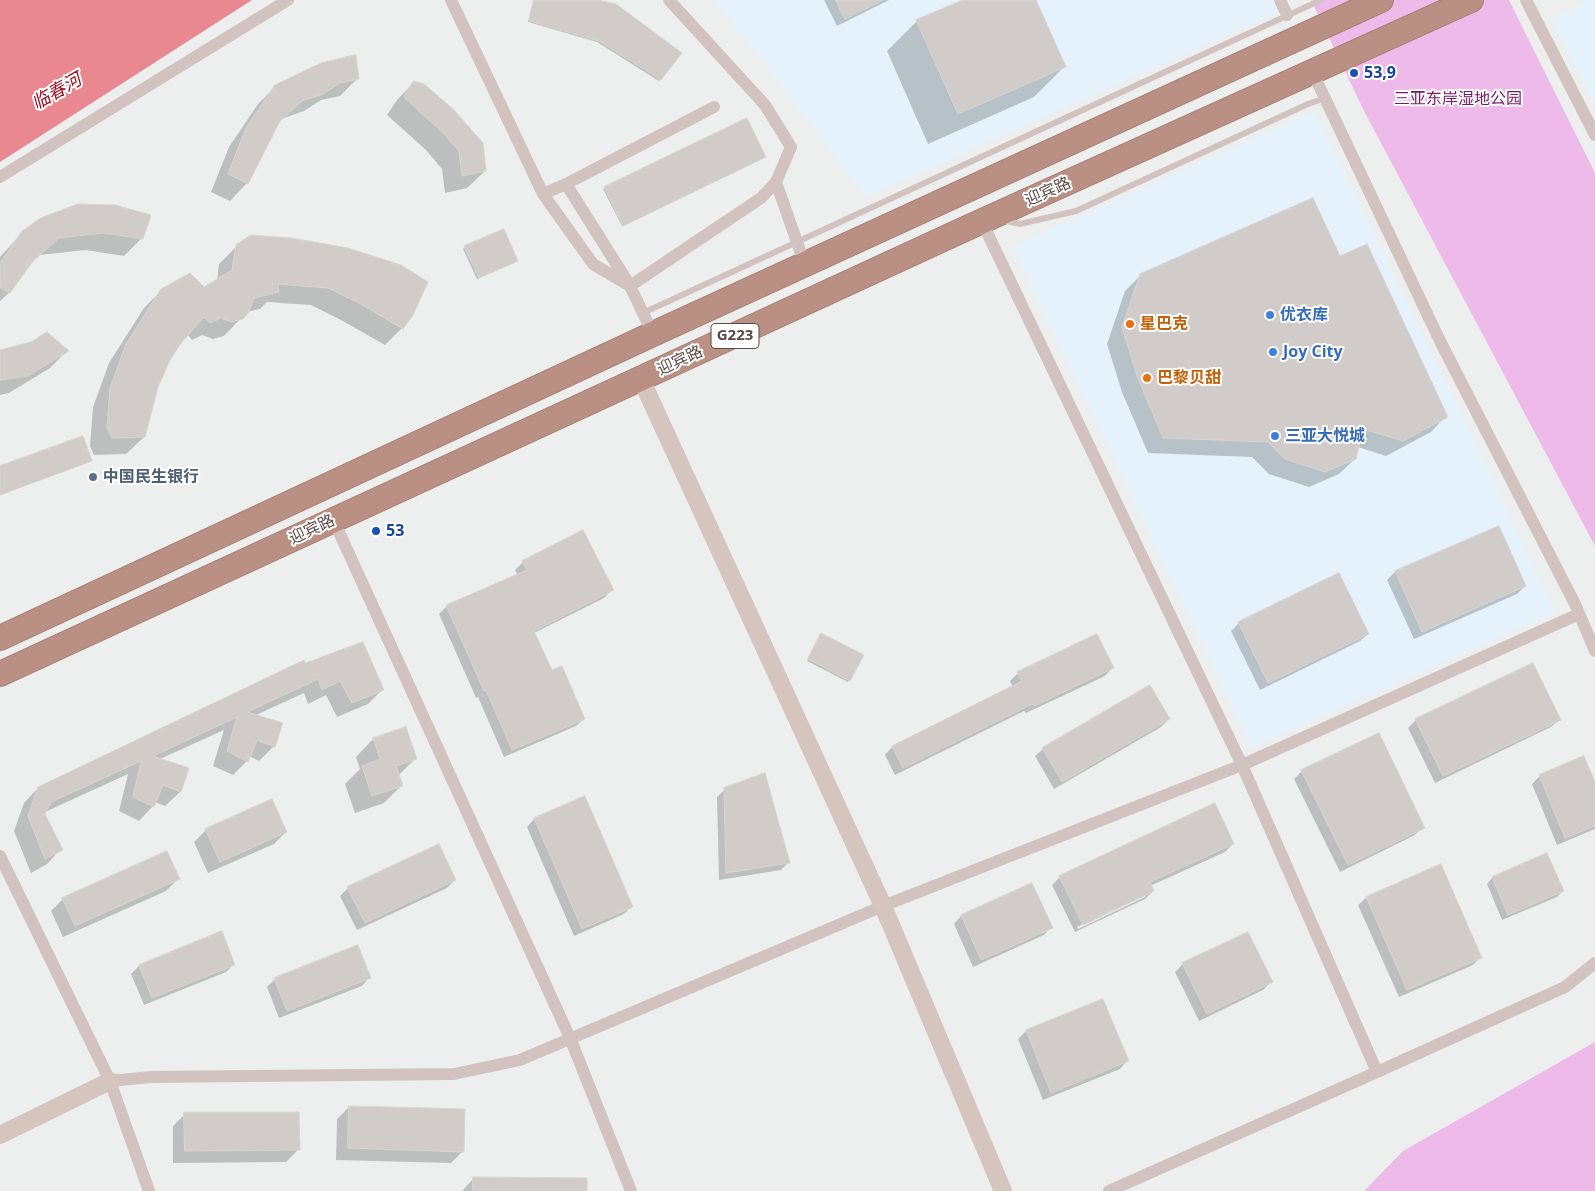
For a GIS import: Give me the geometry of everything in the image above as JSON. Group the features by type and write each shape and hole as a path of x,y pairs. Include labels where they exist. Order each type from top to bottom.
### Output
{"highway":[{"name":"迎宾路","path":"0,638 653,334 1381,0"},
{"name":"迎宾路","path":"0,674 1312,71 1471,0"},
{"path":"72,604 87,635"}],"street":[{"path":"0,177 288,0"},
{"path":"451,0 544,194 593,264 630,286"},
{"path":"630,286 761,198 776,182 791,148 765,105 669,0"},
{"path":"1280,0 1287,15"},
{"path":"1529,1 1595,135"},
{"path":"1312,71 1440,341 1580,614 1595,651"},
{"path":"544,194 714,107"},
{"path":"776,182 804,265"},
{"path":"566,184 630,286 653,334"},
{"path":"987,220 1242,765 1377,1072"},
{"path":"641,379 883,906 1003,1191"},
{"path":"334,521 570,1038 631,1191"},
{"path":"0,1135 110,1081 151,1076 454,1074 520,1060 883,906 1242,765 1580,614"},
{"path":"0,856 110,1081 149,1191"},
{"path":"1109,1191 1565,987 1595,963"}],"lane":[{"path":"643,313 1321,0"},
{"path":"987,220 1020,224 1076,211 1308,104 1325,98"}],"shaded area":[{"path":"715,0 1273,0 1279,12 866,197"},
{"path":"1590,0 1595,0 1595,106 1551,20"},
{"path":"1315,111 1556,612 1252,748 1012,246"}],"green space":[{"name":"三亚东岸湿地公园","path":"1311,0 1509,0 1595,173 1595,546 1364,111"},
{"path":"1595,1042 1595,1191 1364,1191 1403,1151"}],"water":[{"name":"临春河","path":"0,0 252,0 0,162"}],"building":[{"path":"534,0 598,0 616,4 682,53 661,80 599,41 529,21"},
{"path":"836,0 883,0 845,19"},
{"path":"963,0 1036,0 1066,67 958,114 916,20"},
{"path":"356,55 359,79 340,83 323,94 302,101 280,121 248,184 228,174 246,128 275,85 321,63"},
{"path":"414,81 424,84 453,109 483,143 486,171 462,176 459,151 443,133 404,97"},
{"path":"747,118 766,157 623,226 604,187"},
{"name":"Joy City","path":"1313,198 1340,256 1367,244 1448,417 1403,441 1363,429 1356,459 1325,472 1285,459 1268,442 1163,438 1137,376 1122,327 1140,274"},
{"path":"78,204 115,205 151,215 143,239 103,233 59,238 33,261 10,293 0,287 0,263 22,231 41,218"},
{"path":"504,229 518,261 479,278 464,246"},
{"path":"251,235 291,238 348,248 401,265 428,282 413,315 403,329 359,303 328,288 278,284 279,292 254,298 248,313 243,319 231,322 221,318 210,323 204,317 181,343 170,360 158,387 145,437 112,438 107,428 110,388 126,344 161,289 190,273 204,287 232,270 236,245"},
{"path":"47,332 69,351 28,376 0,380 0,350 31,342"},
{"path":"83,436 92,461 0,495 0,466"},
{"path":"1499,526 1526,586 1422,632 1395,571"},
{"path":"583,530 614,590 534,631 552,670 562,666 585,719 512,750 446,605 527,570 522,561"},
{"path":"1339,573 1369,634 1268,683 1238,622"},
{"path":"821,633 864,655 850,681 808,659"},
{"path":"1097,634 1114,668 1034,706 1032,704 903,768 892,746 1022,681 1017,672"},
{"path":"363,642 384,690 352,703 340,681 322,690 318,679 247,712 283,723 275,747 257,740 248,762 227,751 237,717 153,756 189,768 181,792 163,785 154,807 133,797 141,761 51,802 45,814 63,850 45,859 28,816 38,787 304,660 305,663"},
{"path":"1533,663 1561,720 1443,776 1415,719"},
{"path":"1150,685 1170,719 1062,782 1042,748"},
{"path":"406,727 417,759 396,766 403,786 372,796 362,766 380,759 373,738"},
{"path":"1379,733 1425,828 1348,865 1301,770"},
{"path":"1584,756 1595,782 1595,826 1565,838 1539,775"},
{"path":"765,773 790,863 726,873 724,788"},
{"path":"585,796 633,907 582,929 534,818"},
{"path":"272,799 287,832 220,862 205,829"},
{"path":"1215,803 1234,844 1150,882 1154,891 1083,925 1059,876"},
{"path":"439,844 456,880 365,923 347,887"},
{"path":"167,851 180,879 75,926 62,898"},
{"path":"1547,853 1564,891 1508,915 1492,877"},
{"path":"1441,864 1482,958 1407,990 1366,897"},
{"path":"1032,883 1053,928 981,960 961,915"},
{"path":"222,931 235,965 152,998 139,965"},
{"path":"1248,932 1273,982 1207,1014 1182,963"},
{"path":"358,945 371,978 287,1011 274,978"},
{"path":"1103,999 1129,1061 1051,1093 1026,1030"},
{"path":"349,1106 465,1109 464,1152 348,1148"},
{"path":"184,1112 299,1112 300,1150 185,1151"},
{"path":"473,1177 587,1178 587,1191 473,1191"}],"place":[{"name":"53,9","path":"1354,73"},
{"name":"优衣库","path":"1270,315"},
{"name":"星巴克","path":"1130,324"},
{"name":"Joy City","path":"1273,352"},
{"name":"巴黎贝甜","path":"1147,378"},
{"name":"三亚大悦城","path":"1275,436"},
{"name":"中国民生银行","path":"93,477"},
{"name":"53","path":"376,531"}]}
